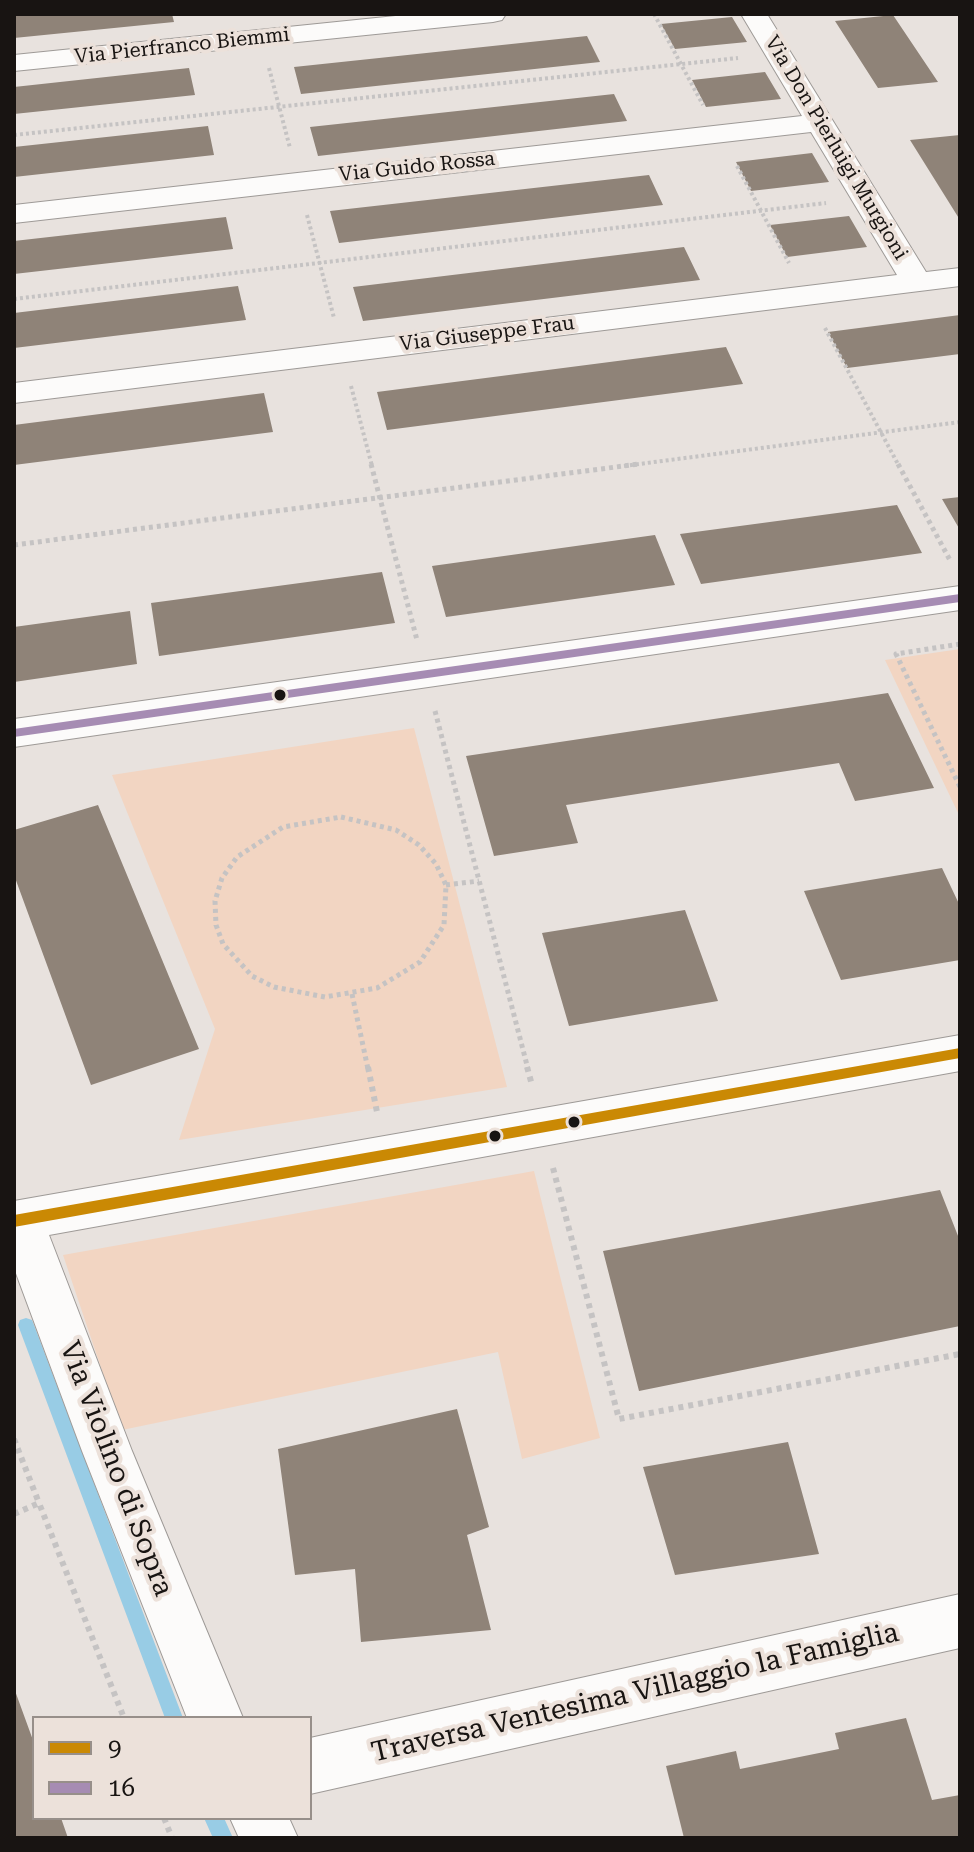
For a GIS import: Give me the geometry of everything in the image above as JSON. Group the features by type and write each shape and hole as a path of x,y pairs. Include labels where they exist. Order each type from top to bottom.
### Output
{"street":[{"name":"Via Pierfranco Biemmi","path":"14,63 493,14"},
{"name":"Via Don Pierluigi Murgioni","path":"754,14 917,282"},
{"name":"Via Guido Rossa","path":"14,214 820,122"},
{"name":"Via Giuseppe Frau","path":"14,393 960,277"},
{"path":"14,733 960,598"},
{"path":"17,1220 960,1053"},
{"name":"Via Violino di Sopra","path":"17,1220 214,1716"},
{"name":"Traversa Ventesima Villaggio la Famiglia","path":"312,1766 960,1621"},
{"path":"260,1820 269,1838"}],"path":[{"path":"261,38 619,1419 960,1354"},
{"path":"14,135 778,54"},
{"path":"14,299 867,198"},
{"path":"14,545 960,422"},
{"path":"960,644 896,654 960,787"},
{"path":"341,817 370,821 396,830 419,845 436,864 446,885 444,925 427,953 401,977 352,994 298,995 252,976 235,961 223,944 216,925 215,901 222,878 237,857 258,840 283,827 341,817"},
{"path":"446,885 479,881"},
{"path":"352,994 387,1156"},
{"path":"14,1439 123,1716"},
{"path":"14,1514 39,1503"}],"shaded area":[{"path":"960,649 960,817 885,660"},
{"path":"414,728 507,1087 179,1140 215,1029 112,775"},
{"path":"534,1171 600,1438 522,1459 498,1352 122,1430 63,1255"}],"building":[{"path":"14,14 172,14 174,22 14,38"},
{"path":"893,15 938,82 878,88 835,21"},
{"path":"732,17 747,42 675,49 661,24"},
{"path":"587,36 600,62 301,94 294,67"},
{"path":"189,68 195,95 14,114 14,87"},
{"path":"765,72 781,99 706,107 692,80"},
{"path":"614,94 627,121 318,156 310,127"},
{"path":"208,126 214,155 14,177 14,147"},
{"path":"960,135 960,220 910,140"},
{"path":"812,153 829,182 751,191 736,162"},
{"path":"649,175 663,205 339,243 330,211"},
{"path":"849,216 867,247 787,257 770,225"},
{"path":"226,217 233,249 14,274 14,241"},
{"path":"684,247 700,280 363,321 353,287"},
{"path":"238,286 246,320 14,348 14,313"},
{"path":"960,315 960,354 847,368 828,332"},
{"path":"726,347 743,384 387,430 377,392"},
{"path":"264,393 273,432 14,465 14,425"},
{"path":"960,497 960,530 942,499"},
{"path":"897,505 922,553 701,584 680,534"},
{"path":"655,535 675,585 446,617 432,566"},
{"path":"382,572 395,623 159,656 151,603"},
{"path":"130,611 137,664 14,682 14,627"},
{"path":"888,693 934,788 855,801 839,763 566,805 578,843 494,856 466,756"},
{"path":"98,805 199,1049 91,1085 14,875 14,830"},
{"path":"942,868 960,906 960,960 841,980 804,891"},
{"path":"685,910 718,1001 569,1026 542,933"},
{"path":"940,1190 960,1241 960,1326 639,1391 603,1251"},
{"path":"457,1409 489,1527 467,1535 491,1630 361,1642 355,1569 295,1575 278,1449"},
{"path":"788,1442 819,1554 675,1575 643,1467"},
{"path":"14,1688 32,1738 32,1820 62,1820 68,1838 14,1838"},
{"path":"906,1718 932,1800 960,1795 960,1838 684,1838 666,1766 736,1751 740,1769 839,1749 835,1733"}],"waterway":[{"path":"26,1325 173,1716"},
{"path":"215,1820 223,1838"}],"transit line":[{"name":"16","path":"14,733 960,598"},
{"name":"9","path":"14,1221 960,1053"}]}
